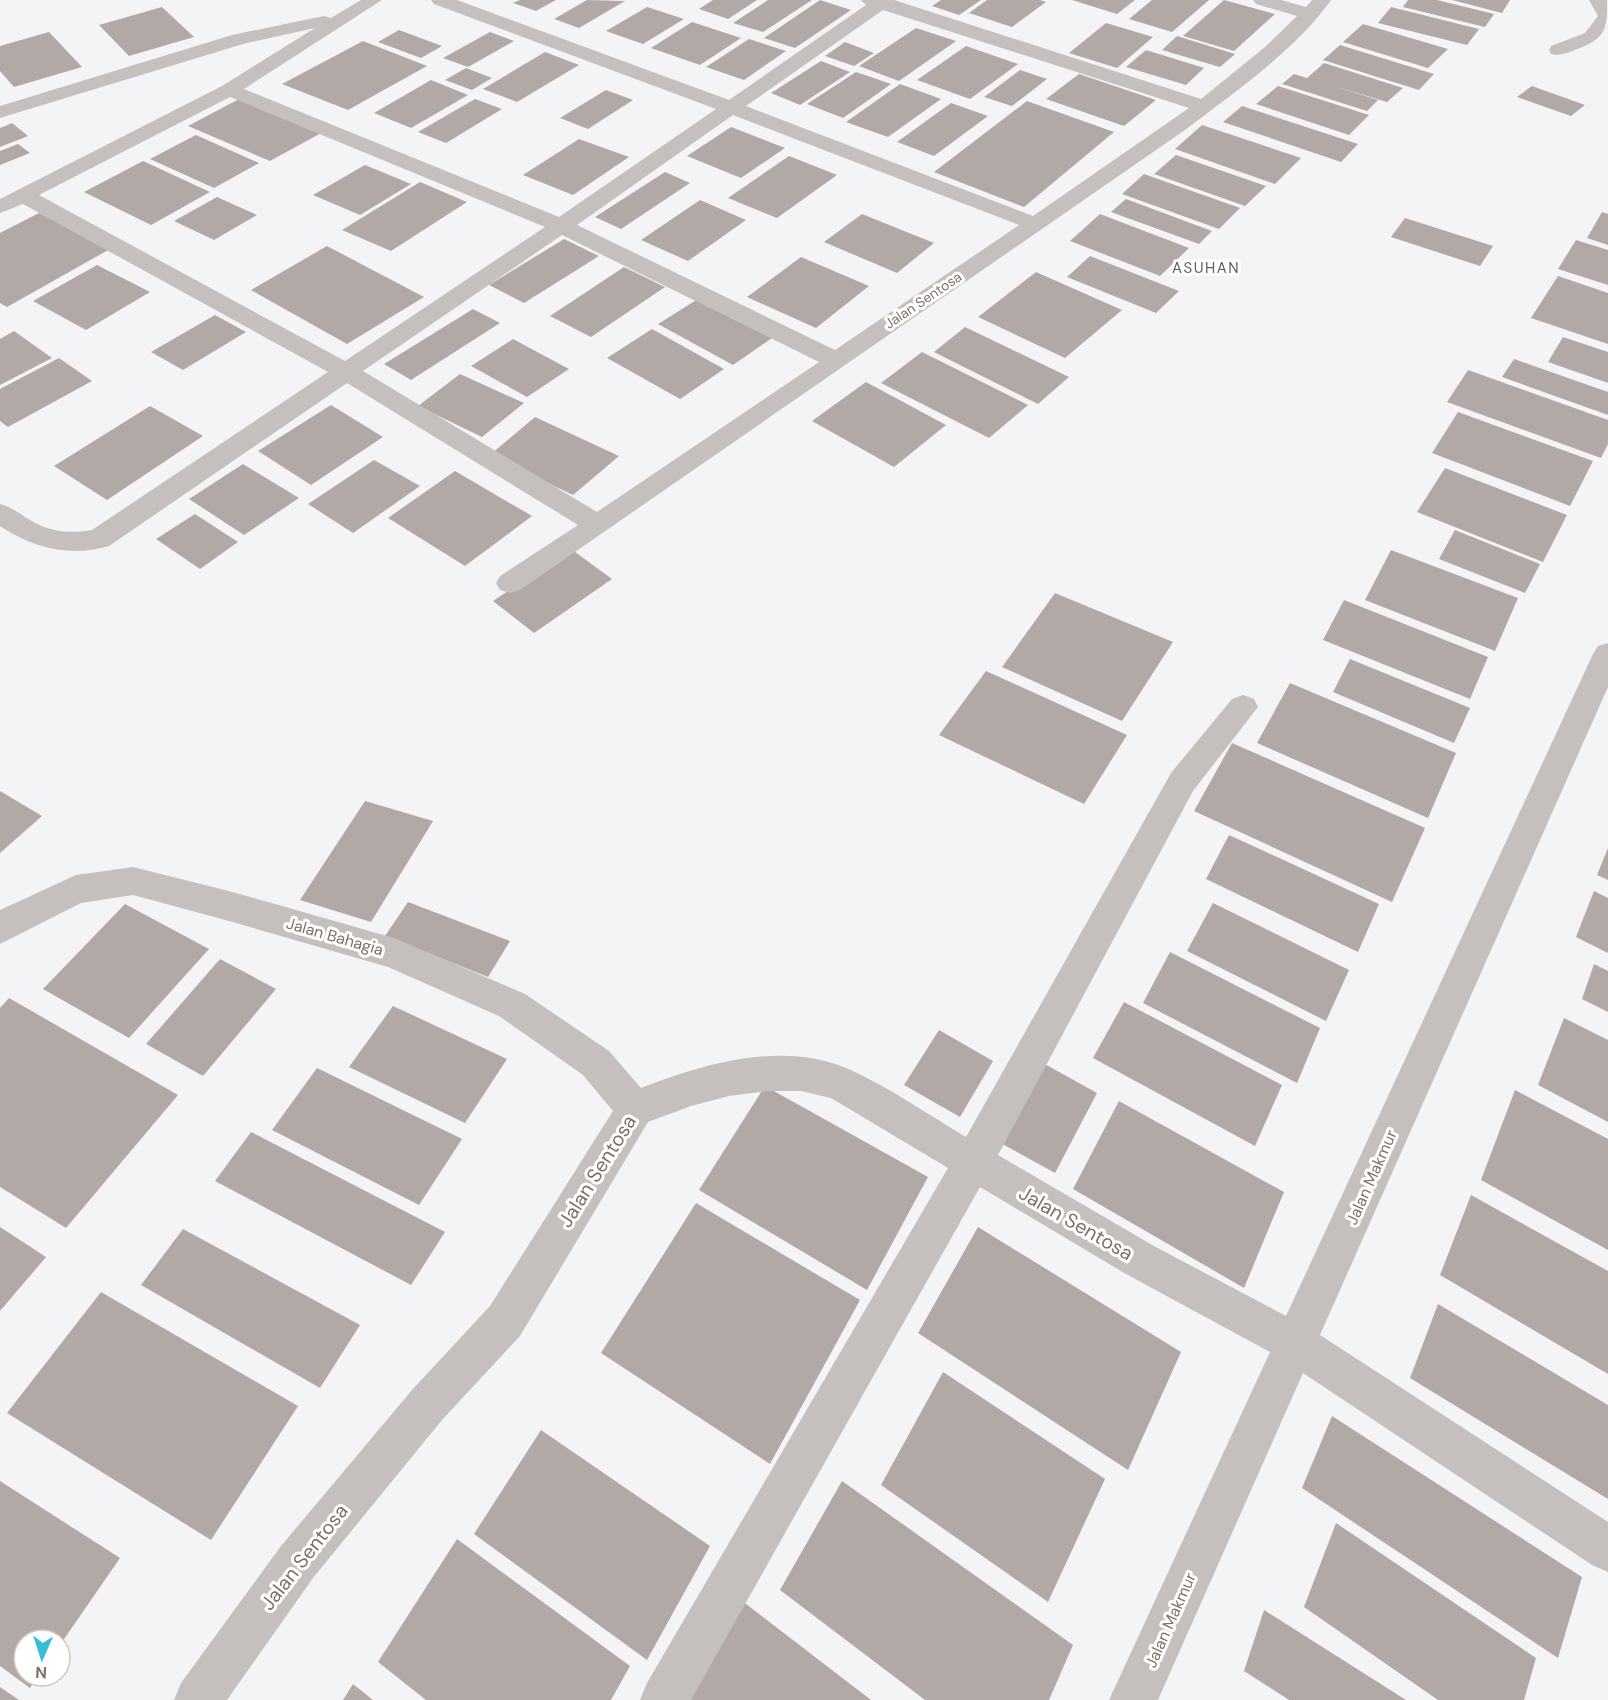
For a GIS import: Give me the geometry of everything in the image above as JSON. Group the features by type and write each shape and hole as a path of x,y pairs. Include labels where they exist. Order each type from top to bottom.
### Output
{"street":[{"path":"0,207 229,90 373,0"},
{"path":"440,0 733,108 1035,224"},
{"path":"1262,0 1316,7"},
{"path":"1558,50 1592,37 1607,16 1598,0"},
{"path":"0,513 44,538 72,544 99,539 733,108 879,1 1204,106"},
{"name":"Jalan Sentosa","path":"510,583 598,525 1204,106 1252,69 1316,7"},
{"path":"0,112 239,39 349,15"},
{"path":"229,90 561,226 835,360"},
{"path":"23,195 347,372 598,525"},
{"name":"Jalan Makmur","path":"1133,1700 1608,654"},
{"path":"664,1700 973,1162 1182,782 1244,707"},
{"name":"Jalan Bahagia","path":"0,929 18,917 76,889 133,881 284,921 394,953 512,1005 596,1063 635,1109"},
{"name":"Jalan Sentosa","path":"198,1700 297,1562 427,1405 505,1321 635,1109 672,1093 732,1077 790,1073 839,1083 1140,1260 1295,1343 1608,1549"}],"building":[{"path":"520,0 556,0 536,11 513,3"},
{"path":"587,0 625,1 579,28 554,19"},
{"path":"713,0 757,0 728,19 699,9"},
{"path":"768,0 812,0 763,32 733,23"},
{"path":"820,0 851,10 795,48 764,38"},
{"path":"941,0 981,0 959,15 932,6"},
{"path":"987,0 1046,2 1012,27 969,13"},
{"path":"1072,0 1135,0 1117,14"},
{"path":"1152,0 1209,0 1172,32 1129,19"},
{"path":"1224,0 1275,14 1234,51 1183,36"},
{"path":"1408,0 1437,0 1494,14 1485,27 1403,7"},
{"path":"1452,0 1510,0 1502,13"},
{"path":"162,7 194,37 129,56 99,25"},
{"path":"647,7 684,19 643,44 606,31"},
{"path":"1391,7 1479,29 1467,45 1378,23"},
{"path":"692,22 741,38 700,65 651,48"},
{"path":"1106,23 1153,37 1117,68 1069,53"},
{"path":"1363,24 1448,49 1428,68 1343,42"},
{"path":"916,28 956,41 899,81 859,66"},
{"path":"399,30 442,46 421,58 378,42"},
{"path":"49,32 82,67 14,87 0,71 0,46"},
{"path":"490,32 514,41 468,67 443,58"},
{"path":"1177,36 1235,54 1220,67 1162,50"},
{"path":"749,39 786,51 744,80 706,67"},
{"path":"363,41 427,66 348,110 282,84"},
{"path":"845,42 874,53 854,66 825,56"},
{"path":"1340,45 1434,74 1419,90 1323,60"},
{"path":"966,46 1018,64 970,99 917,80"},
{"path":"1146,50 1204,68 1186,85 1126,67"},
{"path":"545,52 579,65 517,102 483,89"},
{"path":"821,61 850,72 800,105 771,93"},
{"path":"1324,63 1403,88 1387,102 1334,86 1378,100 1367,111 1282,84 1294,74 1307,78"},
{"path":"466,68 492,78 472,90 445,80"},
{"path":"1020,70 1047,79 1012,106 984,97"},
{"path":"856,72 891,84 843,118 807,104"},
{"path":"1079,74 1156,100 1124,126 1046,99"},
{"path":"431,80 468,95 411,128 374,113"},
{"path":"900,84 941,99 888,137 846,122"},
{"path":"1278,86 1369,115 1349,135 1256,104"},
{"path":"1532,86 1585,105 1571,116 1517,97"},
{"path":"606,90 633,100 588,129 560,118"},
{"path":"241,98 323,132 270,161 188,126"},
{"path":"475,99 502,109 446,143 418,132"},
{"path":"1027,101 1114,132 1024,207 934,172"},
{"path":"951,103 988,116 934,156 897,142"},
{"path":"1242,106 1358,144 1341,162 1223,122"},
{"path":"12,123 28,136 0,147 0,128"},
{"path":"1202,125 1301,158 1275,184 1175,149"},
{"path":"731,127 785,148 741,178 687,156"},
{"path":"196,135 259,163 214,188 150,159"},
{"path":"579,139 629,157 573,195 523,175"},
{"path":"18,144 30,153 0,165 0,151"},
{"path":"1176,155 1266,186 1245,206 1154,174"},
{"path":"789,156 837,175 777,218 728,198"},
{"path":"143,161 210,192 151,225 84,192"},
{"path":"365,165 411,184 360,215 313,195"},
{"path":"665,172 690,183 621,229 595,217"},
{"path":"1144,174 1240,208 1219,229 1122,194"},
{"path":"420,182 467,202 391,251 342,230"},
{"path":"217,197 257,215 214,240 174,221"},
{"path":"1126,199 1212,231 1199,244 1111,212"},
{"path":"700,200 746,220 688,261 641,240"},
{"path":"1602,212 1608,214 1608,245 1587,238"},
{"path":"39,213 110,249 7,307 0,303 0,233"},
{"path":"862,214 934,243 897,273 824,242"},
{"path":"1100,214 1189,248 1160,276 1070,241"},
{"path":"1405,218 1493,246 1480,266 1391,237"},
{"path":"564,239 599,256 524,303 489,285"},
{"path":"1576,240 1608,250 1608,285 1558,269"},
{"path":"327,246 424,297 347,344 251,290"},
{"path":"1090,256 1179,291 1156,313 1067,277"},
{"path":"801,257 869,286 816,328 747,297"},
{"path":"97,265 150,292 86,330 33,301"},
{"path":"624,267 665,287 591,337 550,316"},
{"path":"1036,272 1122,310 1065,358 978,317"},
{"path":"1558,276 1608,293 1608,344 1531,318"},
{"path":"698,299 772,338 733,365 658,324"},
{"path":"473,309 500,323 411,380 384,364"},
{"path":"215,315 246,332 183,370 151,352"},
{"path":"965,327 1069,377 1038,404 934,352"},
{"path":"652,329 724,369 680,399 607,358"},
{"path":"14,331 52,358 0,385 0,339"},
{"path":"1563,337 1608,352 1608,383 1548,362"},
{"path":"513,339 569,369 527,397 471,366"},
{"path":"922,352 1028,405 989,438 881,383"},
{"path":"59,358 92,381 8,427 0,421 0,389"},
{"path":"1514,359 1608,392 1608,415 1502,377"},
{"path":"1468,370 1608,420 1608,444 1601,458 1447,402"},
{"path":"460,374 524,403 482,437 418,406"},
{"path":"866,382 946,425 894,467 812,421"},
{"path":"331,405 383,437 311,485 258,451"},
{"path":"150,406 203,436 107,500 54,466"},
{"path":"1458,412 1593,461 1570,506 1432,453"},
{"path":"535,417 619,456 573,495 490,455"},
{"path":"374,460 420,486 353,533 308,504"},
{"path":"243,464 299,498 244,535 189,499"},
{"path":"1445,468 1567,515 1543,562 1417,512"},
{"path":"455,471 532,516 465,566 388,518"},
{"path":"195,514 238,542 200,569 156,539"},
{"path":"1455,530 1540,564 1525,593 1439,559"},
{"path":"571,549 612,579 534,633 493,601"},
{"path":"1391,550 1518,598 1495,651 1365,600"},
{"path":"1055,593 1173,642 1122,721 1002,667"},
{"path":"1344,600 1488,657 1470,699 1323,640"},
{"path":"1350,659 1470,708 1454,743 1333,692"},
{"path":"986,671 1127,735 1084,804 939,735"},
{"path":"1290,683 1456,753 1428,818 1257,743"},
{"path":"1232,743 1425,828 1392,902 1194,811"},
{"path":"0,791 42,816 0,853"},
{"path":"365,801 433,821 371,922 300,900"},
{"path":"1229,835 1379,904 1358,952 1206,879"},
{"path":"1608,848 1608,880 1597,875"},
{"path":"1594,891 1608,898 1608,953 1576,937"},
{"path":"408,902 510,941 488,977 385,936"},
{"path":"1213,903 1349,970 1326,1021 1187,951"},
{"path":"125,904 209,949 129,1038 43,989"},
{"path":"1170,952 1320,1028 1297,1083 1143,1003"},
{"path":"220,959 276,989 203,1076 146,1044"},
{"path":"1594,964 1608,971 1608,1012 1582,999"},
{"path":"9,998 178,1095 66,1228 0,1187 0,1008"},
{"path":"1124,1002 1282,1085 1255,1146 1093,1058"},
{"path":"393,1006 507,1059 465,1123 349,1067"},
{"path":"1564,1018 1608,1040 1608,1122 1538,1085"},
{"path":"939,1030 993,1061 960,1117 904,1085"},
{"path":"1041,1062 1097,1093 1055,1173 997,1141"},
{"path":"317,1068 462,1139 419,1205 272,1130"},
{"path":"765,1086 928,1177 867,1290 699,1190"},
{"path":"1515,1090 1608,1139 1608,1250 1481,1180"},
{"path":"1119,1101 1284,1192 1244,1288 1073,1189"},
{"path":"251,1132 445,1232 411,1285 215,1181"},
{"path":"1471,1195 1608,1271 1608,1374 1440,1275"},
{"path":"696,1203 860,1300 770,1464 601,1353"},
{"path":"0,1227 46,1257 0,1311"},
{"path":"978,1227 1181,1352 1128,1470 918,1333"},
{"path":"183,1229 360,1325 320,1388 141,1285"},
{"path":"101,1292 298,1406 211,1540 7,1413"},
{"path":"1438,1304 1608,1405 1608,1499 1410,1378"},
{"path":"943,1372 1105,1479 1048,1602 881,1485"},
{"path":"1332,1416 1582,1577 1558,1658 1302,1488"},
{"path":"541,1430 710,1546 647,1660 474,1534"},
{"path":"0,1481 120,1558 72,1628 12,1628 12,1675 0,1666"},
{"path":"842,1481 1073,1645 1049,1700 925,1700 780,1590"},
{"path":"1336,1523 1536,1658 1524,1700 1438,1700 1304,1607"},
{"path":"457,1539 630,1666 611,1700 426,1700 378,1662"},
{"path":"737,1597 871,1700 679,1700"},
{"path":"1264,1610 1406,1700 1289,1700 1244,1671"},
{"path":"353,1684 373,1700 343,1700"},
{"path":"0,1687 19,1700 0,1700"}],"district":[{"name":"ASUHAN","path":"1206,268"}]}
